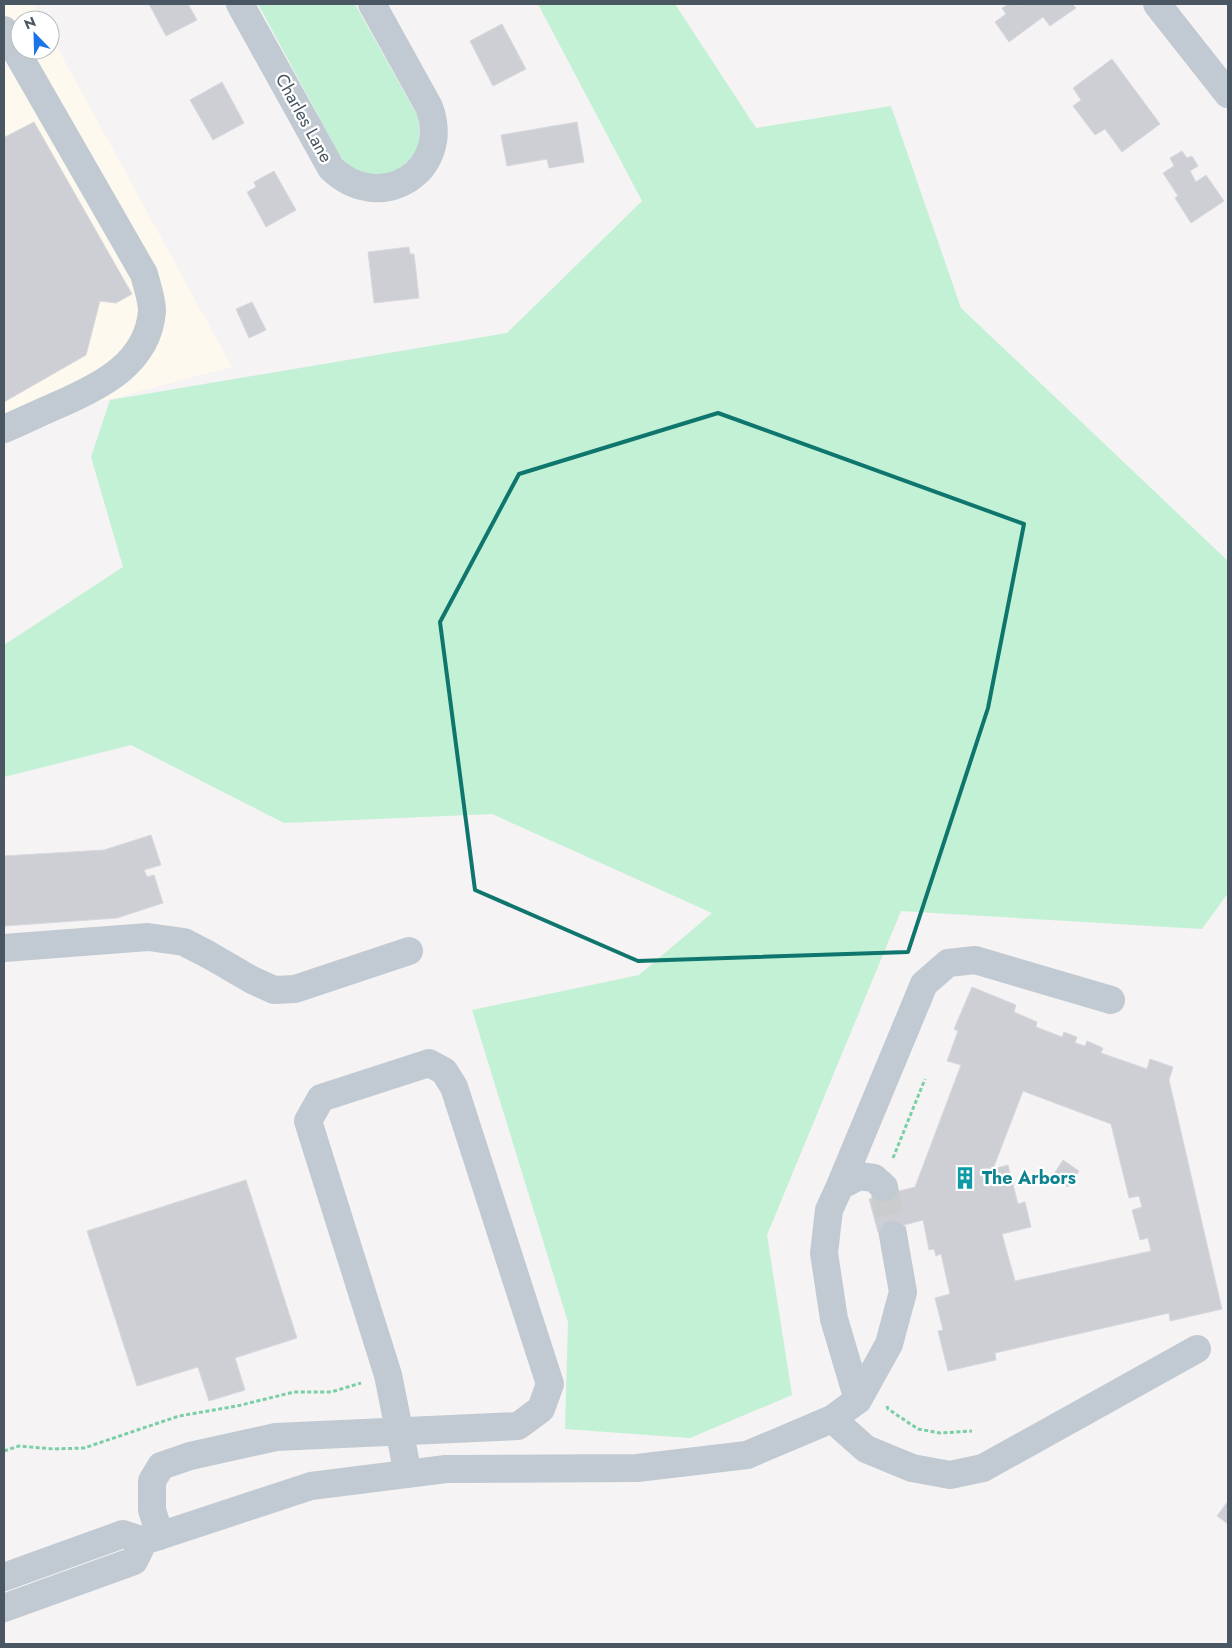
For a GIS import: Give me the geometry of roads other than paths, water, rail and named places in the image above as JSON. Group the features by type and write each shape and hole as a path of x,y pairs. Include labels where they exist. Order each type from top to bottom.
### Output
{"street":[{"name":"Charles Lane","path":"240,4 331,168 338,175 356,185 375,189 395,186 404,182 420,169 430,153 434,125 429,107 372,4"},
{"path":"1158,4 1228,94"},
{"path":"4,30 144,274 152,310 148,330 140,349 120,371 91,390 4,429"},
{"path":"4,948 148,937 184,942 252,980 274,990 295,989 408,951"},
{"path":"858,1400 834,1319 824,1253 829,1210 924,984 948,963 975,960 1111,1000"},
{"path":"4,1608 134,1561 152,1538 152,1480 161,1466 190,1456 276,1437 399,1431 518,1426 541,1409 550,1384 454,1087 444,1071 428,1063 321,1098 308,1120 388,1375 399,1431 408,1474"},
{"path":"840,1186 859,1176 874,1178 887,1176"},
{"path":"4,1577 123,1534 152,1538 310,1486 446,1469 637,1468 747,1455 832,1419 858,1400 889,1344 903,1292 893,1235"},
{"path":"832,1419 866,1449 912,1468 950,1476 983,1468 1197,1349"}],"tunnel":[{"path":"884,1187 893,1235"}],"place":[{"name":"The Arbors","path":"965,1178"}]}
